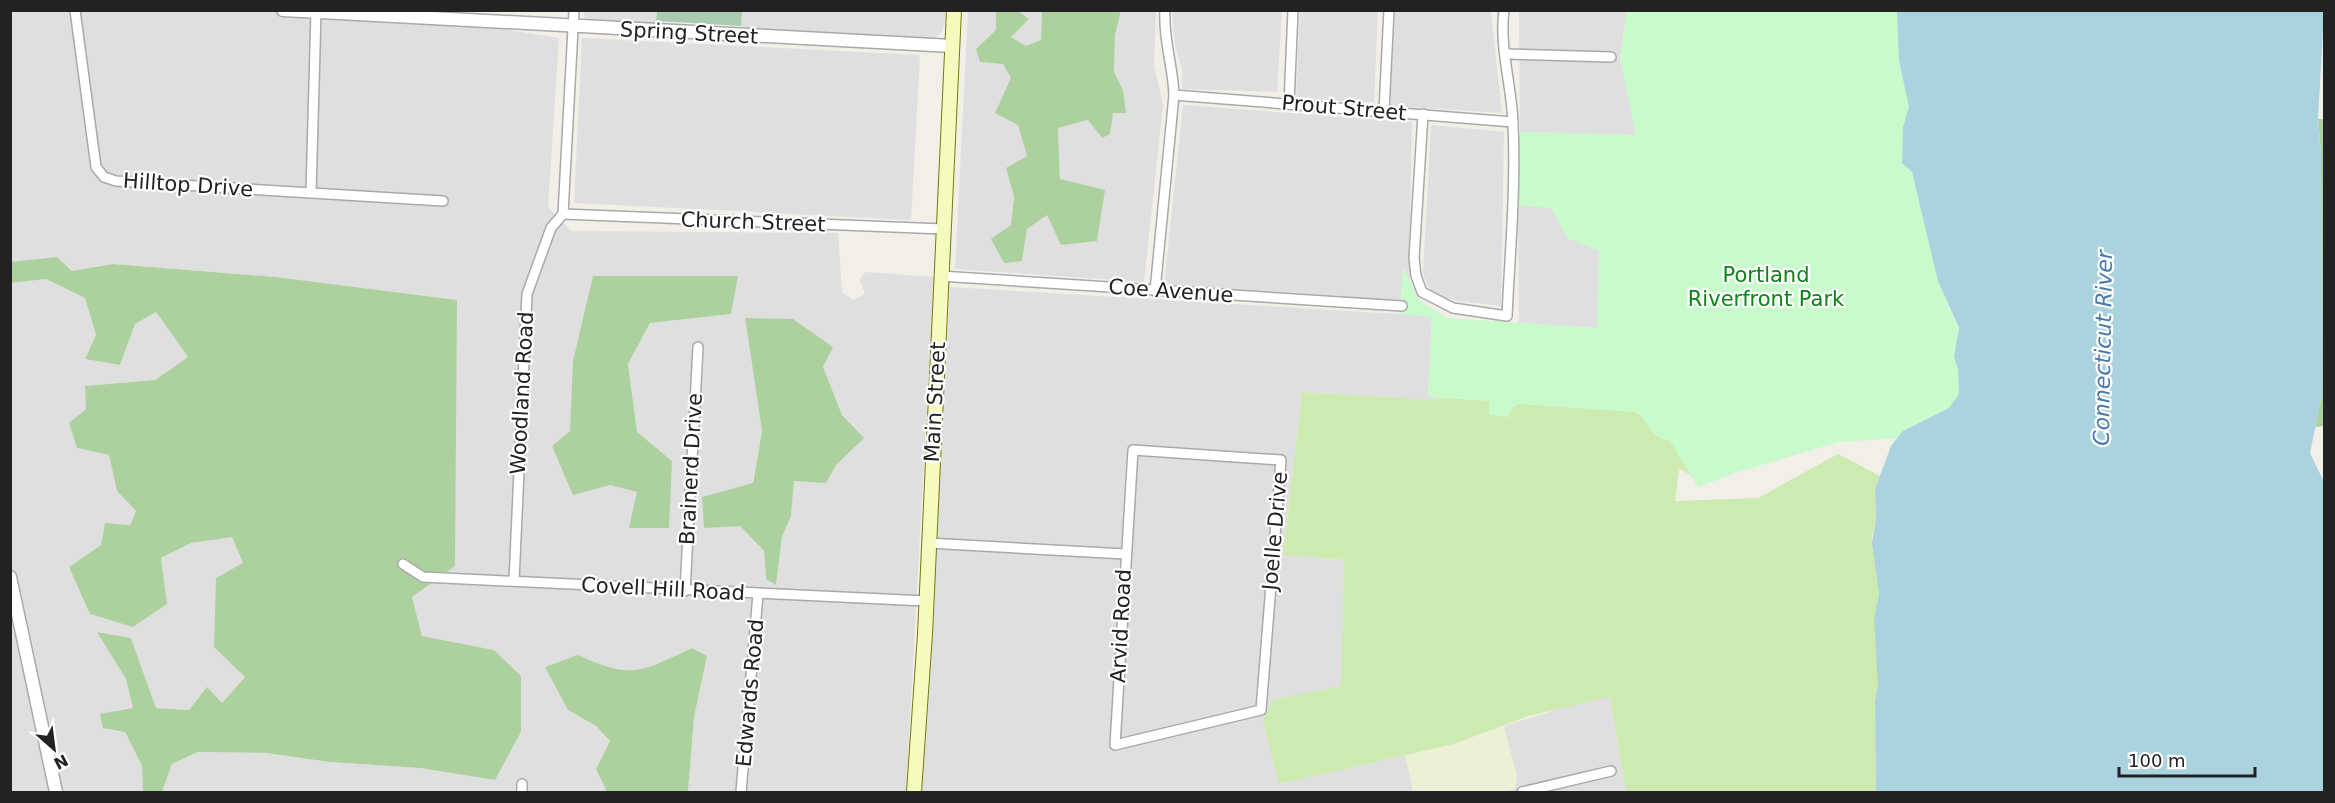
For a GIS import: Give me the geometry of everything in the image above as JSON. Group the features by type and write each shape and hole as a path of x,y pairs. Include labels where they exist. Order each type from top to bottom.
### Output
{"main road":[{"name":"Main Street","path":"914,792 926,601 954,10"}],"street":[{"name":"Hilltop Drive","path":"75,10 96,167 104,177 116,181 443,201"},
{"name":"Spring Street","path":"283,10 952,46"},
{"path":"563,214 574,10"},
{"path":"1155,291 1174,95 1174,75 1164,28 1165,10"},
{"path":"1289,104 1293,10"},
{"path":"1384,111 1389,10"},
{"path":"1423,114 1414,247 1416,276 1422,292 1453,308 1507,316 1514,173 1513,122 1505,54 1504,10"},
{"path":"311,193 316,12"},
{"path":"1505,54 1611,57"},
{"name":"Prout Street","path":"1174,95 1513,122"},
{"name":"Church Street","path":"563,214 943,229"},
{"name":"Woodland Road","path":"514,581 527,294 551,228 563,214"},
{"name":"Coe Avenue","path":"940,276 1402,306"},
{"name":"Brainerd Drive","path":"685,591 698,347"},
{"name":"Joelle Drive","path":"1125,554 1133,450 1281,460 1261,710"},
{"name":"Arvid Road","path":"928,543 1125,554 1115,745 1261,710"},
{"name":"Covell Hill Road","path":"403,564 423,577 926,601"},
{"path":"10,577 56,792"},
{"name":"Edwards Road","path":"741,792 758,594"},
{"path":"1522,792 1611,771"}],"shaded area":[{"path":"425,10 432,18 559,38 548,207 571,231 838,233 842,292 853,300 865,294 860,280 865,272 934,277 906,792 688,792 694,717 707,656 692,648 638,672 608,668 578,655 568,710 596,726 610,741 596,769 607,792 162,792 172,764 198,752 266,753 330,762 420,768 495,780 521,732 494,650 422,636 412,597 457,300 276,277 113,264 72,271 57,257 11,262 11,11","holes":["593,276 731,314 650,323 628,364 637,432 672,461 638,492 611,485 552,446 570,431","745,319 822,367 842,415 863,438 836,465 826,482 794,481 791,516 782,537 776,584 766,579 764,551 740,526 702,497 752,484 762,431"]},
{"path":"582,10 657,11 656,25 591,21 584,17"},
{"path":"742,11 947,11 942,32 935,38 924,40 748,30 741,26"},
{"path":"968,11 996,11 996,30 1003,64 1011,78 1018,125 1027,156 1006,168 1014,197 1011,226 1022,261 1027,229 1047,214 1060,179 1058,128 1088,120 1102,138 1113,113 1126,113 1123,90 1114,72 1115,35 1121,11 1156,11 1154,66 1163,105 1144,282 955,269"},
{"path":"1018,11 1042,11 1041,40 1026,47 1011,37 1029,19"},
{"path":"1172,11 1282,11 1277,92 1182,89 1182,69 1175,45"},
{"path":"1300,11 1378,11 1374,102 1296,99"},
{"path":"1395,11 1491,11 1502,113 1390,106"},
{"path":"1519,11 1627,11 1620,58 1637,135 1520,132"},
{"path":"582,38 920,55 911,220 574,203"},
{"path":"1183,105 1412,122 1409,282 1403,268 1401,301 1164,286"},
{"path":"1431,125 1504,132 1501,306 1457,301 1438,295 1429,288 1423,275"},
{"path":"1518,205 1551,208 1568,238 1599,250 1597,328 1519,323"},
{"path":"46,279 85,298 96,335 85,359 120,365 135,324 156,312 188,357 155,380 86,386 86,409 69,423 77,448 109,455 117,491 136,511 130,525 69,567 133,627 166,604 161,558 191,543 232,536 243,563 245,677 222,703 189,710 156,708 131,638 98,632 126,679 133,708 125,732 142,766 143,792 11,792 10,283"},
{"path":"950,287 1432,316 1428,396 1440,398 1433,400 1302,392 1283,555 1344,560 1341,687 1273,700 1279,784 1454,744 1528,716 1610,697 1626,792 920,792"}],"green space":[{"path":"657,11 742,11 741,26 656,21"},
{"path":"996,11 1018,11 1029,19 1011,37 1026,46 1041,40 1042,11 1121,11 1115,35 1114,72 1123,90 1126,113 1113,113 1110,134 1102,138 1088,120 1058,128 1060,179 1105,190 1097,241 1061,245 1047,215 1027,229 1022,261 1004,263 991,239 1011,225 1014,197 1006,168 1027,156 1018,125 995,113 1011,78 1003,64 980,62 976,49 996,30"},
{"name":"Portland Riverfront Park","path":"1627,11 1897,11 1899,61 1909,107 1903,127 1902,160 1912,171 1938,281 1958,328 1955,360 1958,369 1959,394 1949,408 1906,429 1899,438 1839,442 1738,472 1698,487 1670,441 1653,433 1635,412 1518,404 1513,407 1508,417 1489,415 1489,401 1428,397 1432,317 1400,314 1403,267 1419,300 1447,318 1597,328 1599,251 1568,238 1551,208 1518,205 1520,132 1636,135 1620,58"},
{"path":"2318,119 2324,119 2324,426 2315,427 2322,394 2321,153"},
{"path":"57,257 72,271 113,264 276,277 457,300 455,566 412,597 422,636 494,650 521,676 521,732 495,780 420,768 330,762 266,753 198,752 172,764 162,792 143,792 142,766 125,732 103,728 100,714 133,708 126,679 97,632 131,638 156,708 189,710 207,687 222,703 245,677 214,647 216,578 243,563 232,537 191,543 161,558 167,604 133,627 90,614 69,567 101,545 105,523 130,525 136,511 117,491 109,455 77,448 69,423 86,409 85,386 155,380 188,357 156,312 135,324 120,365 85,359 96,335 85,298 46,279 11,283 10,262"},
{"path":"593,276 738,276 731,314 650,323 628,364 637,432 672,461 669,528 629,528 637,492 610,485 573,495 552,446 570,431 573,361"},
{"path":"745,318 793,319 833,347 823,367 842,415 864,438 836,465 826,483 794,481 791,516 782,537 776,585 766,579 764,551 740,526 704,528 702,497 753,483 762,431"},
{"path":"1679,347 1705,482 1679,469 1675,501 1758,498 1838,454 1880,476 1875,489 1876,519 1872,537 1879,594 1874,618 1878,650 1878,689 1875,701 1876,792 1626,792 1610,697 1528,716 1454,744 1279,784 1263,720 1273,700 1341,686 1344,560 1283,555 1302,392 1433,400"},
{"path":"692,648 707,656 694,717 688,792 607,792 596,769 610,741 596,726 568,710 545,667 578,655 612,668 636,670 660,663"},
{"path":"1553,711 1504,726 1517,777 1515,789 1502,792 1413,792 1399,726"}],"water":[{"name":"Connecticut River","path":"1897,11 2324,11 2318,119 2321,153 2322,394 2310,453 2324,482 2324,792 1876,792 1875,701 1878,685 1874,618 1879,594 1872,543 1876,519 1875,489 1891,446 1903,431 1949,408 1959,394 1958,369 1954,357 1959,328 1938,281 1912,172 1902,163 1903,127 1909,107 1899,61"}]}
